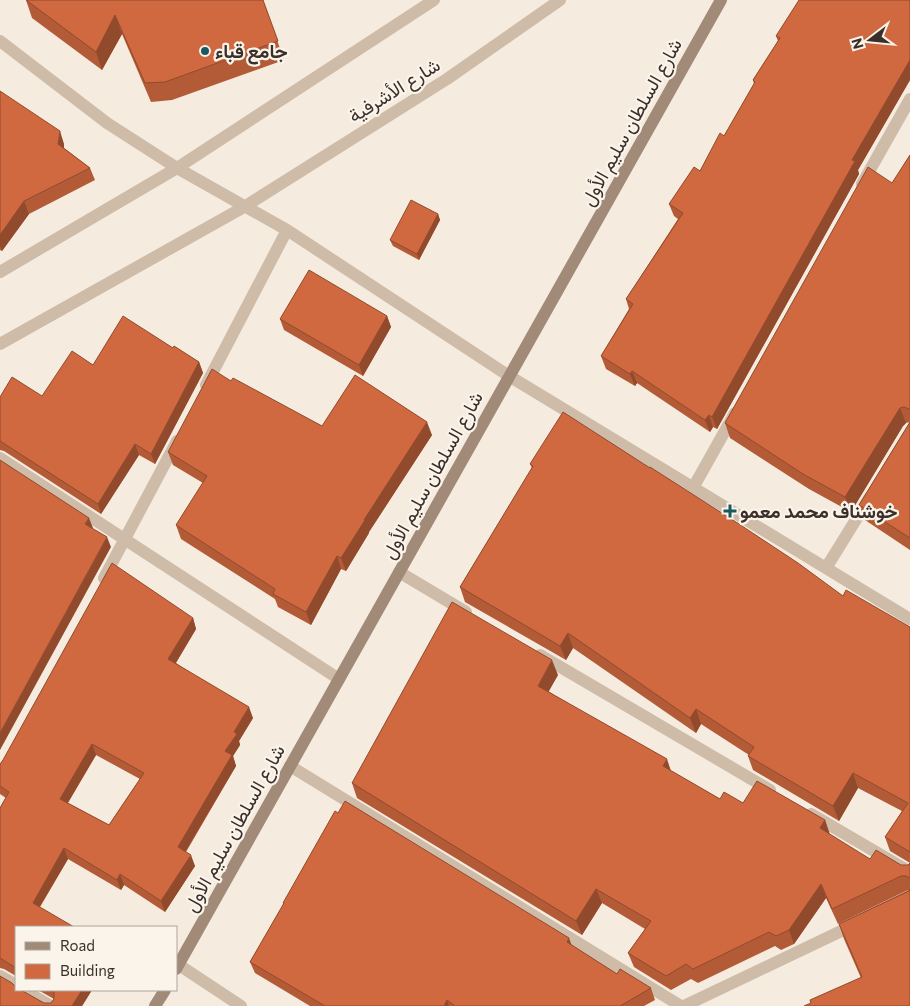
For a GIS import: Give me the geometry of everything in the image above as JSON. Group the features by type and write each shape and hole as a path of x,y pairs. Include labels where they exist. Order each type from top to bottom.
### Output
{"street":[{"path":"0,272 177,168 434,0"},
{"name":"شارع الأشرفية","path":"0,344 244,207 447,80 560,0"},
{"name":"شارع السلطان سليم الأول","path":"178,965 721,0"},
{"path":"0,41 106,123 177,168 287,230 509,376 910,619"},
{"path":"857,194 910,99"},
{"path":"199,398 287,230"},
{"path":"693,488 741,401"},
{"path":"96,592 181,433"},
{"path":"0,458 340,679"},
{"path":"826,568 876,487"},
{"path":"400,572 476,617"},
{"path":"527,647 782,797"},
{"path":"290,766 683,1006 867,919"},
{"path":"799,807 910,872"},
{"path":"178,968 241,1006"},
{"path":"0,976 15,985"},
{"path":"26,991 51,1006"},
{"path":"155,1006 163,991"}],"building":[{"name":"جامع قباء","path":"26,0 263,0 278,41 165,82 145,83 115,15 96,52"},
{"path":"799,0 910,0 910,60 852,160 855,161 712,417 709,415 705,420 632,371 630,374 601,356 633,304 626,299 683,213 669,204 694,167 700,171 720,133 724,136 755,82 753,80 780,38 776,36"},
{"path":"0,91 60,131 58,144 90,168 24,201 0,235"},
{"path":"910,155 910,410 904,407 900,408 845,497 803,474 725,423 868,167 892,183"},
{"path":"411,200 438,214 417,254 390,240"},
{"path":"309,270 387,316 359,365 280,319"},
{"path":"123,316 199,362 151,454 135,444 98,504 0,441 0,397 12,377 42,396 72,351 93,365"},
{"path":"212,369 231,381 233,378 322,426 355,375 427,422 341,558 337,556 306,612 273,594 275,589 176,525 207,476 168,452"},
{"path":"563,412 739,524 798,563 843,596 846,590 910,627 910,852 885,837 908,803 853,773 833,806 748,756 754,747 696,709 690,718 568,633 560,646 460,587 533,466 530,464"},
{"path":"910,422 910,538 859,505"},
{"path":"0,460 89,518 85,524 107,537 0,733"},
{"path":"112,563 193,618 168,659 249,707 234,732 237,734 225,751 232,755 178,847 191,855 161,901 120,874 117,880 64,848 33,903 72,926 15,926 15,967 0,958 0,808 9,792 0,786 0,764","holes":["92,744 144,773 109,825 60,799"]},
{"path":"452,602 552,660 538,686 667,759 663,766 720,799 724,792 743,803 757,781 825,820 820,828 870,859 876,850 901,865 908,865 910,863 910,878 901,876 832,909 821,884 789,930 776,936 769,932 693,969 686,964 666,976 628,953 651,921 596,889 576,921 352,783"},
{"path":"345,801 569,938 567,942 617,974 620,969 651,988 620,1006 455,1006 447,1000 444,1006 325,1006 250,962 335,811 338,813"},
{"path":"910,889 910,1006 804,1006 811,1003 810,1000 862,977 839,924"},
{"path":"0,976 15,986 15,991 23,991 44,1003 51,1003 54,999 53,991 81,991 72,1006 0,1006"}],"place":[{"name":"جامع قباء","path":"205,51"},
{"name":"خوشناف محمد معمو","path":"730,511"}]}
